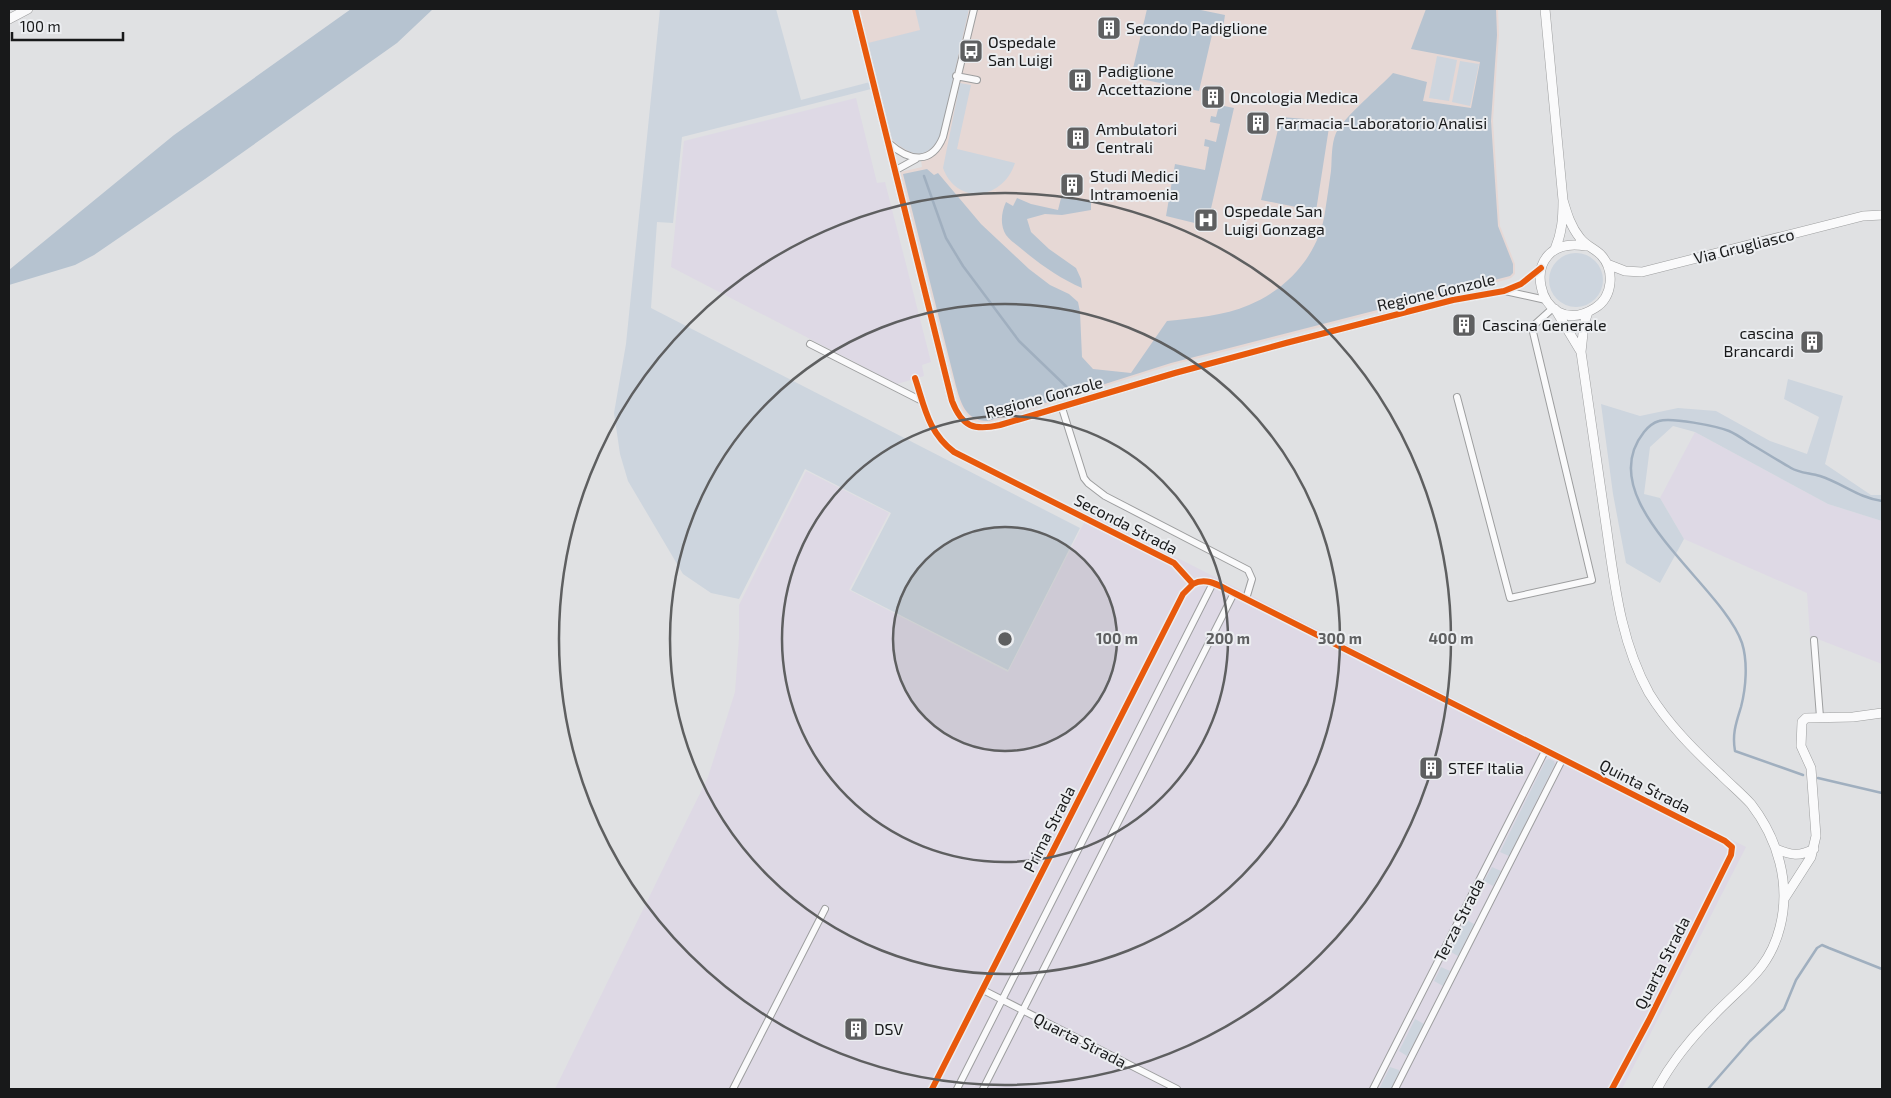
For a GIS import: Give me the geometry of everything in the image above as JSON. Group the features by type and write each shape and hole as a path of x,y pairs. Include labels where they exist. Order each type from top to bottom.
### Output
{"street":[{"path":"9,19 28,9"},
{"name":"Regione Gonzole","path":"855,9 949,389 959,416 963,421 980,429 1062,408 1175,373 1286,343 1453,300 1504,291 1521,284 1541,268"},
{"path":"896,170 931,154 939,148 974,9"},
{"path":"1546,9 1563,200 1563,224 1561,236 1555,249 1546,258 1541,268 1539,279 1541,290 1546,300 1554,308 1581,352"},
{"path":"956,76 977,80"},
{"path":"889,143 898,152 907,157 920,158"},
{"path":"1563,200 1571,223 1586,246"},
{"name":"Via Grugliasco","path":"1607,264 1625,271 1642,272 1863,216 1882,215"},
{"path":"1554,308 1570,315 1588,312 1598,306 1608,292 1610,275 1607,264 1595,250 1586,246 1570,244 1555,249"},
{"name":"Regione Gonzole","path":"1504,291 1546,300"},
{"path":"1457,397 1510,598 1592,580 1532,332 1533,326 1554,308"},
{"path":"1588,312 1583,329 1581,352 1620,615 1633,656 1650,694 1668,720 1689,745 1750,803 1761,819 1776,849 1783,880 1784,899 1779,931 1767,961 1756,975 1712,1016 1680,1054 1657,1089"},
{"path":"810,344 922,401"},
{"name":"Seconda Strada","path":"915,378 936,435 954,452 1174,563 1193,584"},
{"path":"1062,408 1080,471 1088,483 1105,496 1248,570 1252,579 1246,599"},
{"path":"1193,584 1202,580 1213,583 1545,751"},
{"path":"957,1089 1213,583"},
{"name":"Prima Strada","path":"932,1089 1183,594 1193,584"},
{"path":"982,1089 1234,593"},
{"path":"1814,640 1820,717"},
{"path":"1784,899 1808,862 1814,849 1816,836 1811,768 1800,743 1803,720 1820,717 1853,718 1882,713"},
{"name":"Quinta Strada","path":"1545,751 1725,841 1732,847"},
{"name":"Terza Strada","path":"1374,1089 1545,751"},
{"name":"Terza Strada","path":"1395,1089 1562,760"},
{"name":"Quarta Strada","path":"1612,1089 1649,1020 1731,855 1732,847"},
{"path":"1776,849 1795,856 1805,854 1814,849"},
{"path":"733,1089 825,908"},
{"name":"Quarta Strada","path":"982,990 1178,1089"}],"shaded area":[{"path":"351,9 433,9 397,43 94,255 75,265 9,285 9,270 174,135"},
{"path":"660,9 776,9 801,100 870,82 871,89 682,137 673,223 657,222 651,308 1080,528 1008,670 851,590 891,513 805,469 739,599 711,593 683,574 628,481 620,454 614,413 626,344"},
{"name":"Ospedale San Luigi Gonzaga","path":"859,9 1498,9 1499,35 1493,121 1500,226 1515,264 1515,274 1505,280 1172,365 988,423 972,420 963,411 958,399 900,172 922,167 920,154 909,153 892,139"},
{"path":"915,9 969,9 940,136 929,150 918,154 898,145 892,139 868,43 920,30"},
{"path":"1147,9 1196,9 1225,15 1223,28 1214,26 1199,91 1131,77"},
{"path":"1426,9 1496,9 1497,35 1491,121 1498,226 1513,264 1513,273 1510,276 1171,363 988,421 974,418 970,415 960,399 956,386 903,174 927,169 934,175 938,173 981,224 1029,269 1050,285 1069,294 1078,302 1082,357 1093,369 1131,373 1167,321 1198,318 1239,309 1263,298 1289,280 1309,256 1322,227 1331,171 1332,147 1336,133 1354,110 1393,73 1427,82 1423,101 1471,108 1480,62 1411,49"},
{"path":"1437,56 1457,60 1449,101 1429,98"},
{"path":"1460,61 1479,64 1470,106 1452,102"},
{"path":"960,83 971,85 957,149 1015,163 1001,185 991,191 980,194 969,193 958,188 950,180 943,168"},
{"path":"856,98 877,183 885,182 931,362 922,365 924,376 897,384 671,267 684,141"},
{"path":"1219,105 1234,108 1207,226 1166,216 1175,164 1205,170 1209,147 1204,146 1205,139 1216,142 1220,124 1210,122 1211,116 1216,117"},
{"path":"1281,117 1330,121 1316,211 1261,200"},
{"path":"1017,198 1031,204 1058,210 1061,198 1091,201 1091,210 1062,215 1045,214 1027,219 1031,232 1049,249 1076,268 1081,279 1082,288 1065,280 1041,264 1006,235 1002,223 1003,210 1006,202 1013,206"},
{"path":"1576,253 1586,255 1595,261 1601,270 1603,280 1601,290 1595,299 1586,305 1576,307 1566,305 1557,299 1551,290 1549,280 1551,270 1557,261 1566,255"},
{"path":"1788,379 1843,396 1825,464 1871,495 1882,495 1882,521 1828,504 1695,432 1673,426 1650,447 1644,494 1660,498 1684,539 1660,583 1626,563 1613,494 1601,404 1640,416 1678,408 1716,411 1770,441 1807,454 1819,417 1784,399"},
{"path":"1695,432 1828,504 1882,521 1882,664 1810,636 1807,593 1684,539 1660,498"},
{"path":"806,471 889,513 849,590 1008,672 1089,513 1746,847 1622,1089 555,1089 708,777 735,692 739,638 739,605"},
{"path":"1546,760 1554,761 1555,764 1509,856 1500,852"},
{"path":"1492,867 1501,871 1493,886 1484,881"},
{"path":"1465,919 1474,924 1458,956 1449,951"},
{"path":"1441,967 1450,971 1443,986 1434,981"},
{"path":"1415,1019 1424,1024 1407,1056 1399,1051"},
{"path":"1390,1067 1399,1070 1391,1089 1379,1089"}],"waterway":[{"path":"924,176 946,238 963,266 1019,341 1073,393"},
{"path":"1803,775 1735,751 1735,729 1743,700 1745,683 1746,667 1742,643 1730,620 1665,541 1646,514 1633,486 1632,458 1644,432 1654,423 1665,420 1694,423 1729,431 1794,470 1820,476 1858,494 1882,501"},
{"path":"1818,778 1882,793"},
{"path":"1708,1089 1750,1041 1784,1009 1796,980 1817,948 1822,945 1882,969"}],"cycle path":[{"path":"855,9 952,401 960,417 970,425 976,427 1000,425 1175,373 1286,343 1453,300 1504,291 1521,284 1541,268"},
{"path":"915,378 928,419 938,436 954,452 1174,563 1193,584 1203,581 1219,585 1725,841 1732,847 1731,855 1649,1020 1612,1089"},
{"path":"932,1089 1183,594 1193,584"}],"place":[{"name":"Secondo Padiglione","path":"1109,28"},
{"name":"Ospedale San Luigi","path":"971,51"},
{"name":"Padiglione Accettazione","path":"1080,80"},
{"name":"Oncologia Medica","path":"1213,97"},
{"name":"Farmacia-Laboratorio Analisi","path":"1258,123"},
{"name":"Ambulatori Centrali","path":"1078,138"},
{"name":"Studi Medici Intramoenia","path":"1072,185"},
{"name":"Ospedale San Luigi Gonzaga","path":"1206,220"},
{"name":"Cascina Generale","path":"1464,325"},
{"name":"cascina Brancardi","path":"1812,342"},
{"name":"STEF Italia","path":"1431,768"},
{"name":"DSV","path":"856,1029"}]}
